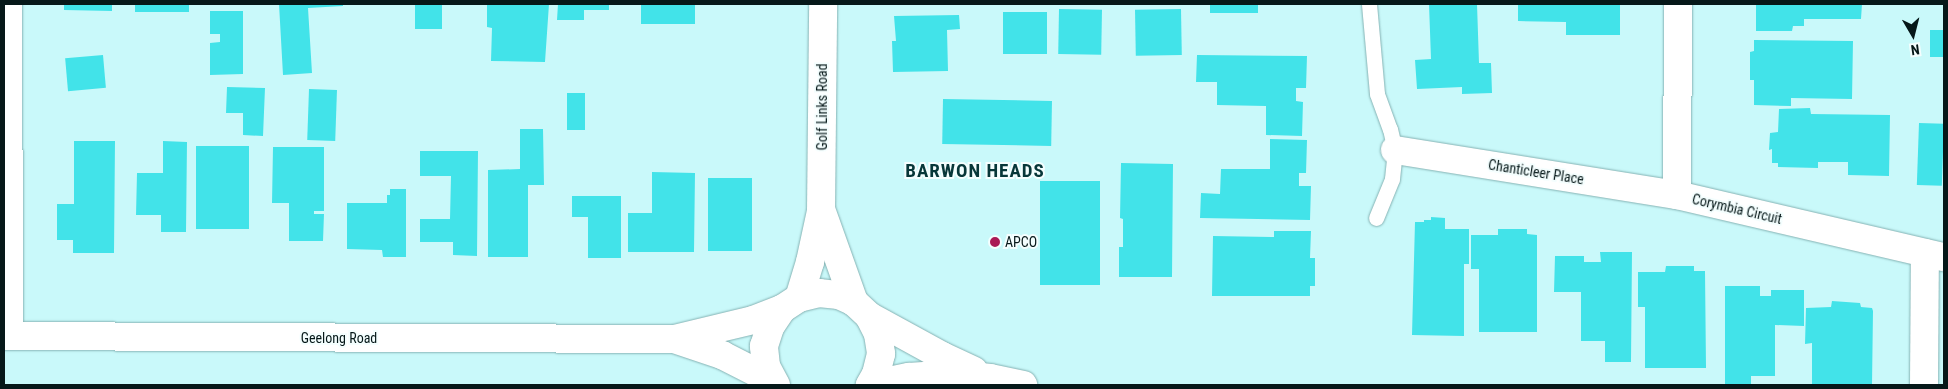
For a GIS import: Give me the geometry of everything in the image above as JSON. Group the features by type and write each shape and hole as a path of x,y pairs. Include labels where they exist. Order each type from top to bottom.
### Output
{"street":[{"path":"6,336 8,4"},
{"name":"Golf Links Road","path":"775,385 766,366 764,346 770,327 791,303 810,262 821,211 822,4"},
{"name":"Corymbia Circuit","path":"1678,4 1677,195 1934,255 1924,385"},
{"name":"Chanticleer Place","path":"1395,150 1677,195"},
{"name":"Golf Links Road","path":"821,211 862,309 878,334 881,354 876,374 870,385"},
{"name":"Geelong Road","path":"6,336 674,339 743,323 819,293 839,295 942,356 990,378"},
{"name":"Geelong Road","path":"674,339 722,355 756,372 775,385"},
{"path":"870,385 909,377 953,374 990,378 1023,385"}],"lane":[{"path":"1369,4 1377,94 1390,129 1395,150 1392,179 1376,218"}],"building":[{"path":"64,4 112,4 112,11 64,10"},
{"path":"135,4 189,4 189,12 135,12"},
{"path":"279,4 343,4 343,6 308,8 312,73 283,75"},
{"path":"415,4 442,4 442,29 415,29"},
{"path":"487,4 549,4 545,62 491,61 492,28 487,27"},
{"path":"558,4 609,4 609,10 584,10 584,20 557,20"},
{"path":"641,4 695,4 695,24 641,24"},
{"path":"1210,4 1258,4 1258,13 1210,13"},
{"path":"1429,4 1477,4 1479,63 1491,63 1492,93 1462,94 1462,87 1417,89 1415,60 1431,59"},
{"path":"1518,4 1620,4 1620,35 1566,35 1566,22 1518,21"},
{"path":"1756,4 1862,4 1861,19 1804,19 1804,26 1793,26 1792,31 1756,31"},
{"path":"1059,9 1102,10 1101,55 1058,54"},
{"path":"1181,9 1182,55 1136,56 1135,10"},
{"path":"210,11 243,11 243,74 210,75 210,43 220,42 220,34 210,34"},
{"path":"1003,12 1047,12 1047,54 1003,54"},
{"path":"959,15 960,29 947,30 948,71 893,72 892,41 896,41 894,16"},
{"path":"1930,30 1944,30 1944,57 1930,57"},
{"path":"1754,40 1853,41 1852,99 1791,98 1791,106 1754,105 1754,80 1750,80 1750,52 1754,51"},
{"path":"103,55 106,88 68,91 65,58"},
{"path":"1197,55 1307,56 1306,88 1296,88 1296,101 1303,102 1302,136 1266,135 1266,106 1217,105 1217,82 1196,82"},
{"path":"227,87 265,88 263,136 243,135 243,113 226,113"},
{"path":"309,89 337,90 335,141 307,140"},
{"path":"567,93 585,93 585,130 567,130"},
{"path":"943,99 1052,101 1051,146 942,144"},
{"path":"1810,108 1811,114 1890,115 1889,176 1848,175 1848,162 1818,162 1818,168 1778,167 1778,163 1772,163 1772,149 1769,150 1770,133 1778,132 1779,109"},
{"path":"1919,123 1944,124 1942,186 1917,185"},
{"path":"520,129 543,129 544,185 528,185 528,257 488,257 488,170 520,169"},
{"path":"1270,139 1307,140 1306,173 1299,173 1299,186 1311,186 1310,220 1200,218 1201,193 1220,194 1221,169 1270,169"},
{"path":"74,141 115,141 114,253 73,253 73,240 57,240 57,204 74,204"},
{"path":"163,141 187,142 186,232 161,232 161,215 136,215 137,173 163,173"},
{"path":"196,146 249,146 249,229 196,229"},
{"path":"273,147 324,147 324,211 314,211 314,214 324,214 323,241 289,241 289,203 272,203"},
{"path":"420,151 478,151 477,256 453,255 453,242 420,242 420,219 450,219 451,176 420,176"},
{"path":"1121,163 1173,164 1172,277 1119,277 1119,247 1123,247 1123,219 1120,218"},
{"path":"652,172 695,173 694,252 628,252 628,213 652,213"},
{"path":"708,178 752,178 752,251 708,251"},
{"path":"1040,181 1100,181 1100,285 1040,285"},
{"path":"390,189 406,189 406,257 383,257 382,250 347,249 347,203 387,203 387,195 390,195"},
{"path":"572,196 621,196 621,258 588,258 588,217 572,217"},
{"path":"1431,217 1445,218 1445,229 1469,229 1469,264 1464,264 1464,336 1412,335 1415,222 1431,220"},
{"path":"1498,229 1527,229 1527,234 1537,235 1537,332 1479,332 1479,269 1471,269 1471,235 1498,235"},
{"path":"1274,231 1311,231 1310,258 1315,258 1315,286 1310,286 1310,296 1212,296 1213,236 1274,237"},
{"path":"1600,252 1632,252 1631,362 1605,362 1605,341 1581,341 1581,292 1554,292 1555,256 1584,256 1584,262 1601,262"},
{"path":"1666,266 1694,266 1694,271 1705,271 1706,368 1645,368 1645,307 1638,307 1638,272 1665,272"},
{"path":"1725,286 1760,286 1760,296 1771,296 1771,290 1804,290 1804,326 1775,325 1775,376 1751,376 1751,385 1725,385"},
{"path":"1832,301 1860,303 1861,307 1872,308 1872,385 1812,385 1812,343 1805,344 1806,308 1831,307"}],"place":[{"name":"APCO","path":"995,242"}],"district":[{"name":"BARWON HEADS","path":"975,171"}]}
